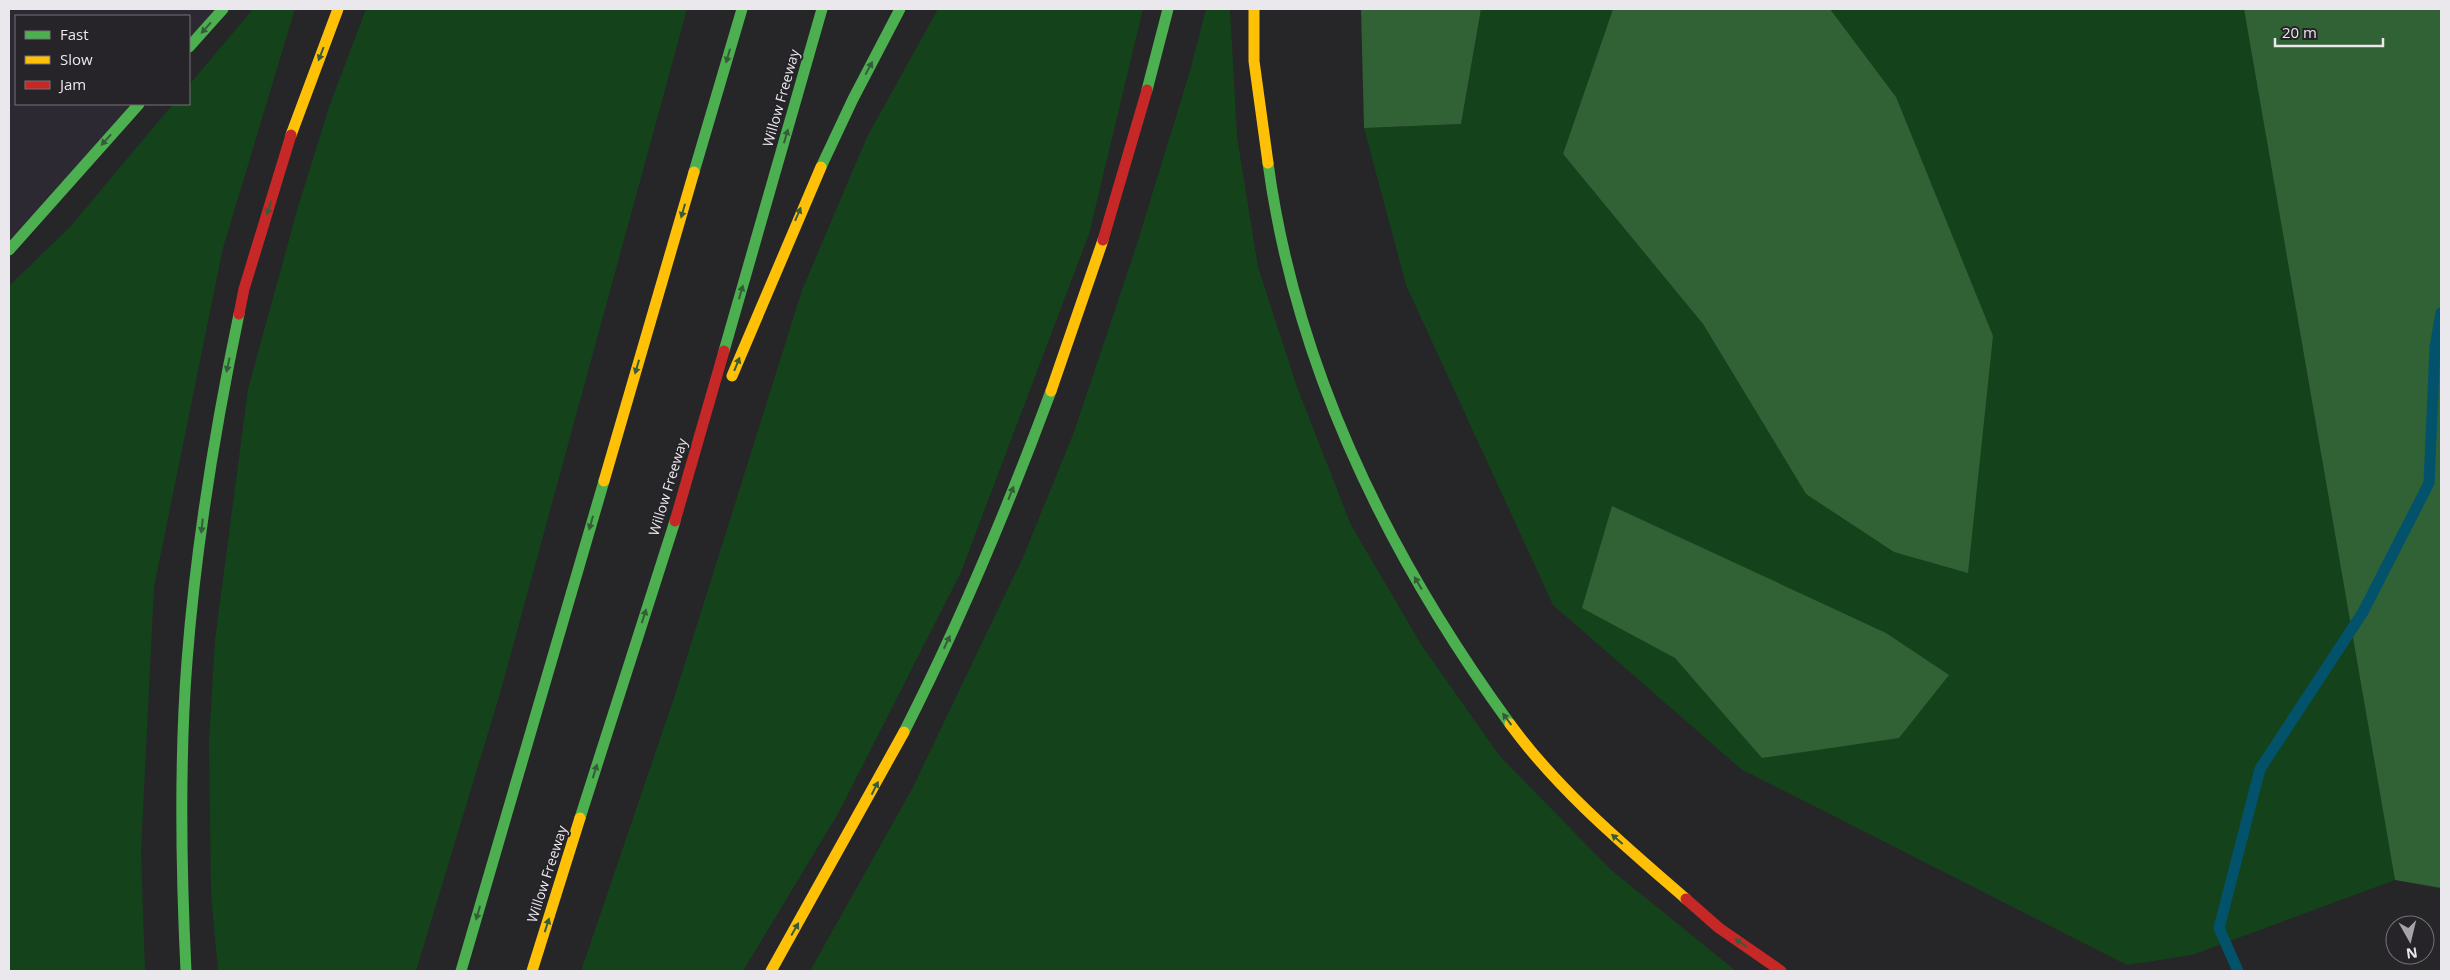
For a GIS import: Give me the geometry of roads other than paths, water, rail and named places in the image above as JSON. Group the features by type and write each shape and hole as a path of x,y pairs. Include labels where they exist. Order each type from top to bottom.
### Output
{"highway":[{"path":"190,46 223,9"},
{"path":"186,971 182,858 187,662 203,511 222,396 244,289 300,107 338,9"},
{"path":"461,971 742,9"},
{"name":"Willow Freeway","path":"532,971 679,507 822,9"},
{"path":"679,507 798,214 840,122 900,9"},
{"path":"770,971 858,821 918,705 973,584 1034,436 1094,272 1149,86 1168,9"},
{"path":"1254,9 1254,61 1273,200 1293,289 1320,379 1362,478 1410,570 1466,663 1528,748 1603,827 1719,928 1781,971"},
{"path":"9,250 138,105"}],"waterway":[{"path":"2238,971 2219,928 2260,769 2363,612 2429,483 2435,347 2441,313"}]}
